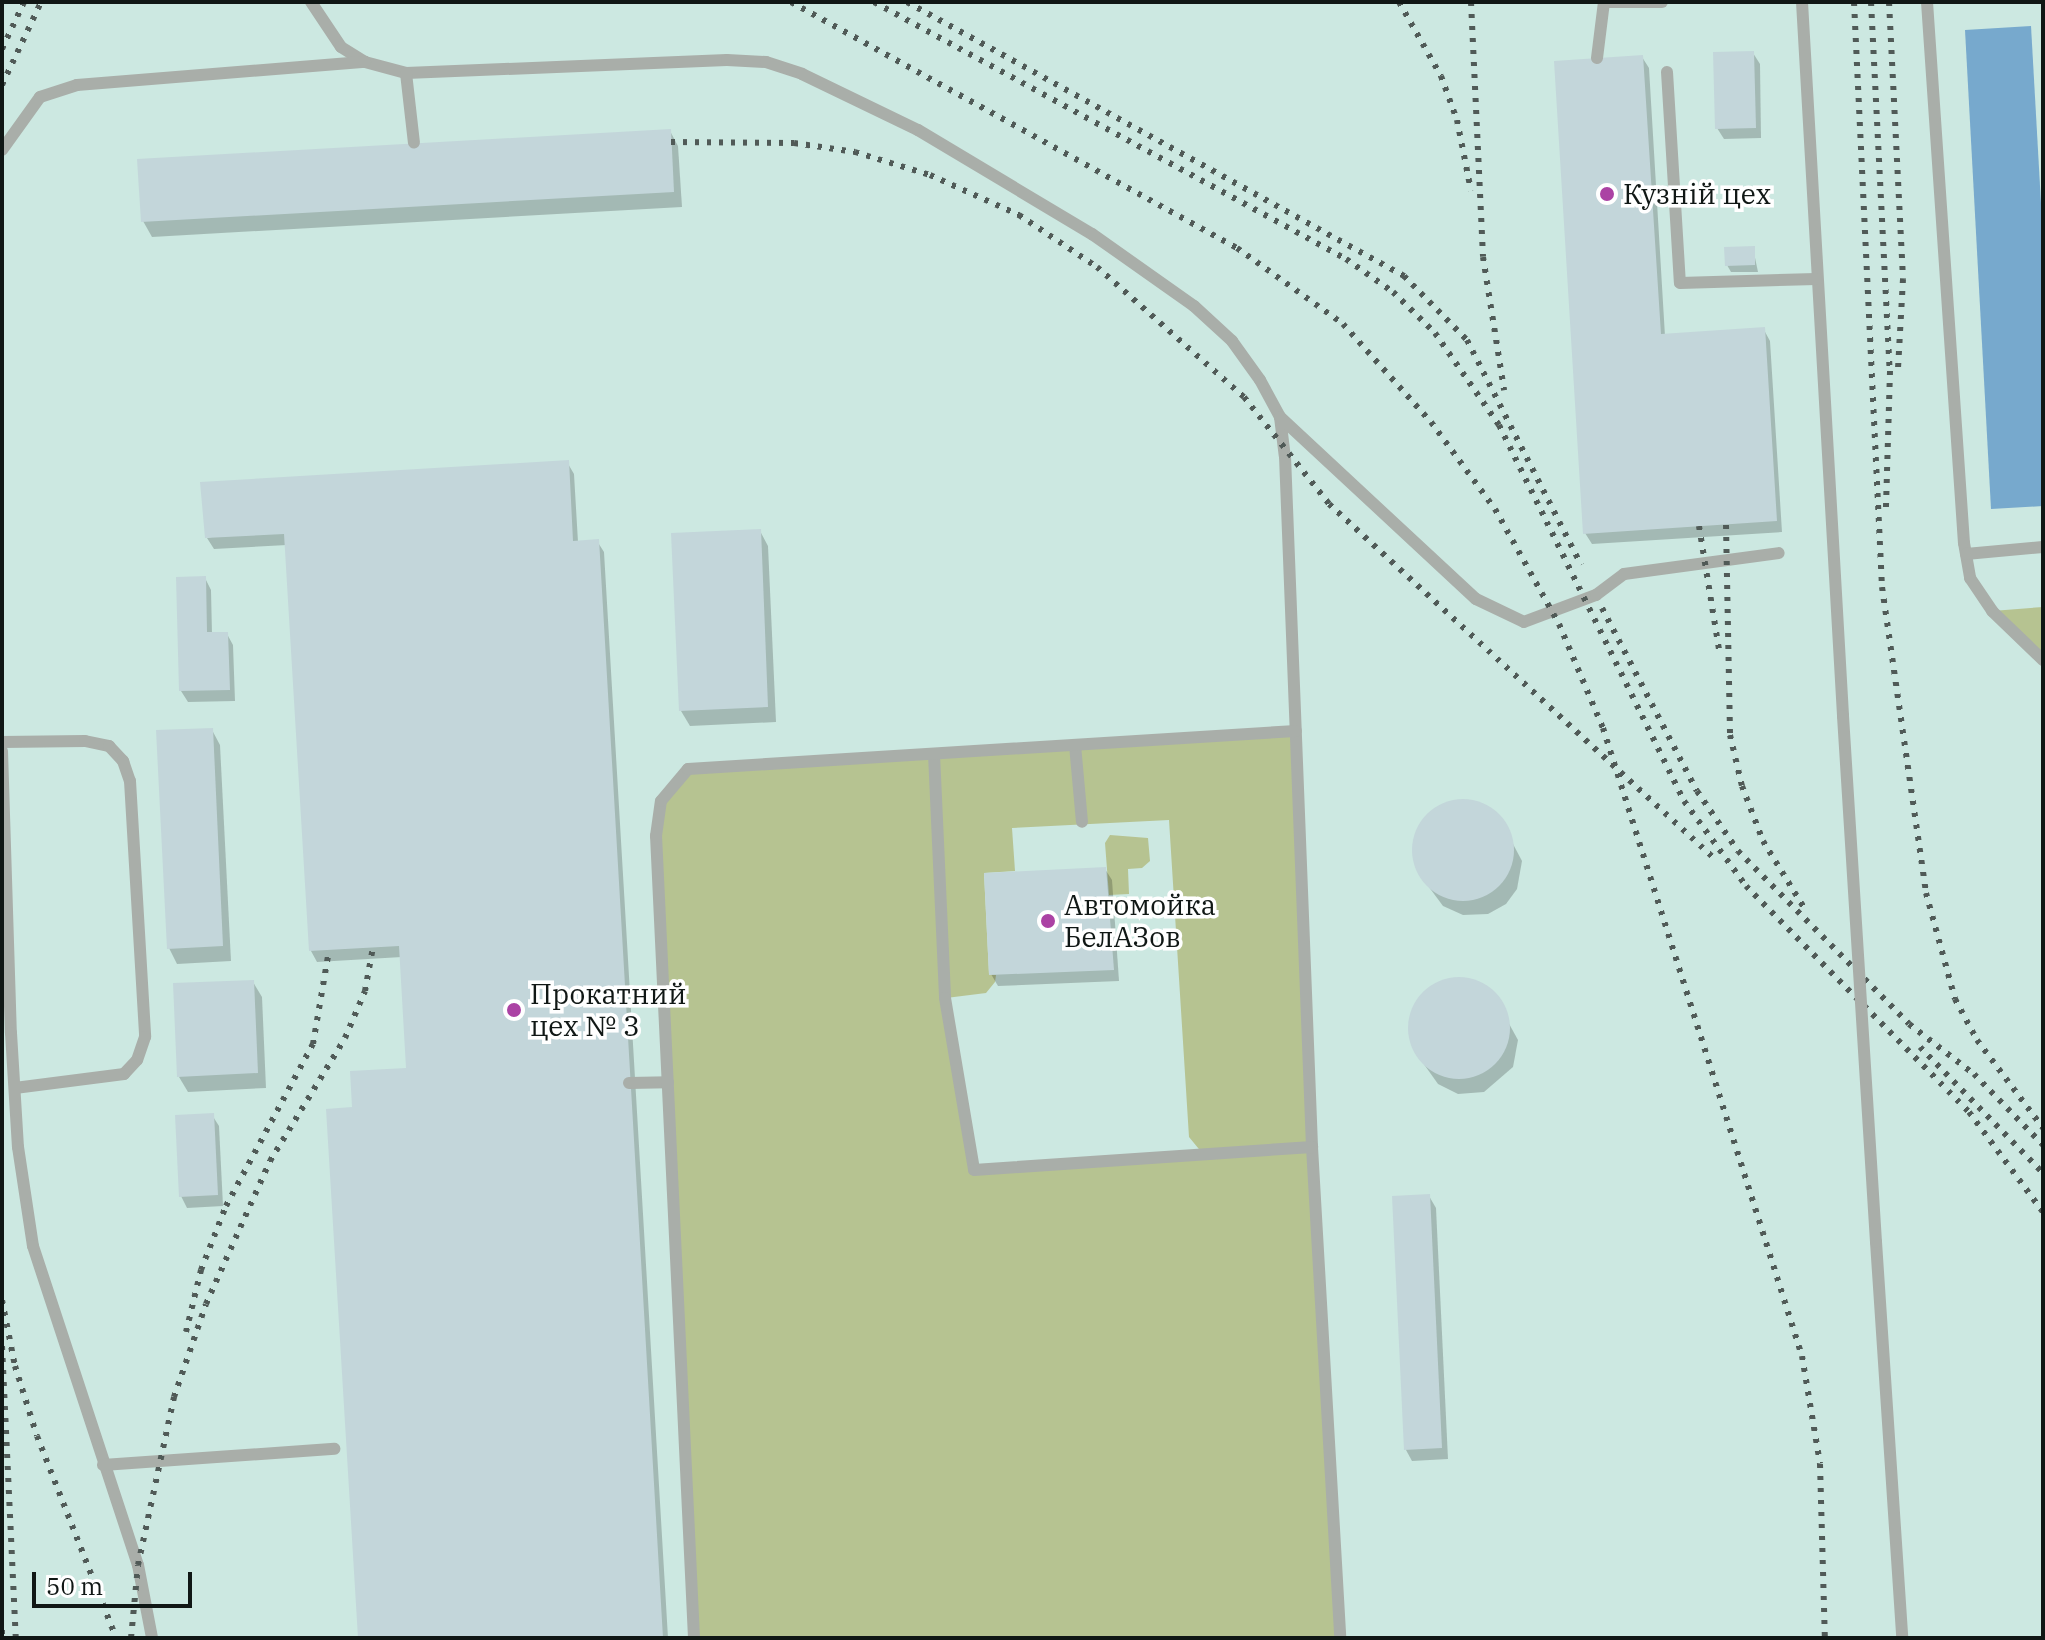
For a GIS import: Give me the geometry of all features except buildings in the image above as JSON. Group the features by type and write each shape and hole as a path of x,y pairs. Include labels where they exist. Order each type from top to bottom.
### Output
{"lane":[{"path":"311,2 341,47 365,62 406,73 727,60 786,67 918,130 1092,234 1194,306 1232,341 1280,417 1476,599 1524,622 1596,595 1624,574 1779,553"},
{"path":"1597,58 1604,2 1662,2"},
{"path":"1802,2 1816,279 1902,1638"},
{"path":"1927,2 1970,578 1992,611 2043,660"},
{"path":"2,150 40,97 77,85 365,62"},
{"path":"1667,72 1680,283 1816,279"},
{"path":"406,73 414,143"},
{"path":"1280,417 1312,1147 1340,1638"},
{"path":"1966,554 2043,547"},
{"path":"694,1638 656,836 661,801 688,769 1296,731"},
{"path":"2,742 85,741 109,746 123,761 130,781 145,1037 137,1060 124,1074 15,1088"},
{"path":"1075,745 1082,822"},
{"path":"2,751 15,1088 33,1246 138,1565 152,1638"},
{"path":"934,754 945,998 974,1170 1312,1147"},
{"path":"629,1083 668,1082"},
{"path":"103,1465 334,1449"}],"shaded area":[{"path":"2,2 2043,2 2043,1638 2,1638"}],"green space":[{"path":"2043,607 2043,660 1992,611"},
{"path":"1296,731 1340,1638 697,1638 656,836 661,801 688,769","holes":["1169,820 1189,1137 1203,1154 974,1170 946,998 986,993 995,982 996,975 989,974 984,873 1015,871 1012,828"]},
{"path":"1110,835 1148,838 1150,861 1142,868 1128,869 1129,894 1109,895 1105,843"}],"water":[{"path":"2031,26 2043,239 2043,506 1991,509 1965,30"}],"railway":[{"path":"2,49 24,2"},
{"path":"2,85 41,2"},
{"path":"791,2 1237,248 1343,324 1431,422 1495,509 1559,624 1603,728 1802,1356 1820,1464 1825,1638"},
{"path":"874,2 1346,259 1393,292 1435,333 1499,425 1684,801 1746,886 1969,1112 2043,1212"},
{"path":"907,2 1404,276 1467,340 1581,565"},
{"path":"1399,2 1441,76 1457,120 1471,191"},
{"path":"1471,2 1483,257 1504,390"},
{"path":"1854,2 1882,587 1926,893 1955,999 1977,1040 2043,1128"},
{"path":"1871,2 1890,371 1886,509"},
{"path":"1889,2 1903,279 1898,369"},
{"path":"671,142 794,143 855,152 930,175 1019,215 1097,267 1244,397 1329,504 1716,860"},
{"path":"1726,525 1730,735 1742,786 1763,841 1806,911"},
{"path":"1699,526 1719,649"},
{"path":"1602,608 1697,791 1738,851 1909,1024 1974,1074 2043,1145"},
{"path":"131,1638 138,1565 174,1397 206,1304 270,1161 345,1038 365,991 373,947"},
{"path":"186,1332 201,1270 226,1206 313,1044 329,950"},
{"path":"1920,1047 2043,1173"},
{"path":"2,1300 15,1366 37,1436 116,1638"},
{"path":"2,1346 16,1638"},
{"path":"2,1630 2,1638"}],"place":[{"name":"Кузній цех","path":"1607,194"},
{"name":"Автомойка БелАЗов","path":"1048,921"},
{"name":"Прокатний цех № 3","path":"514,1010"}]}
